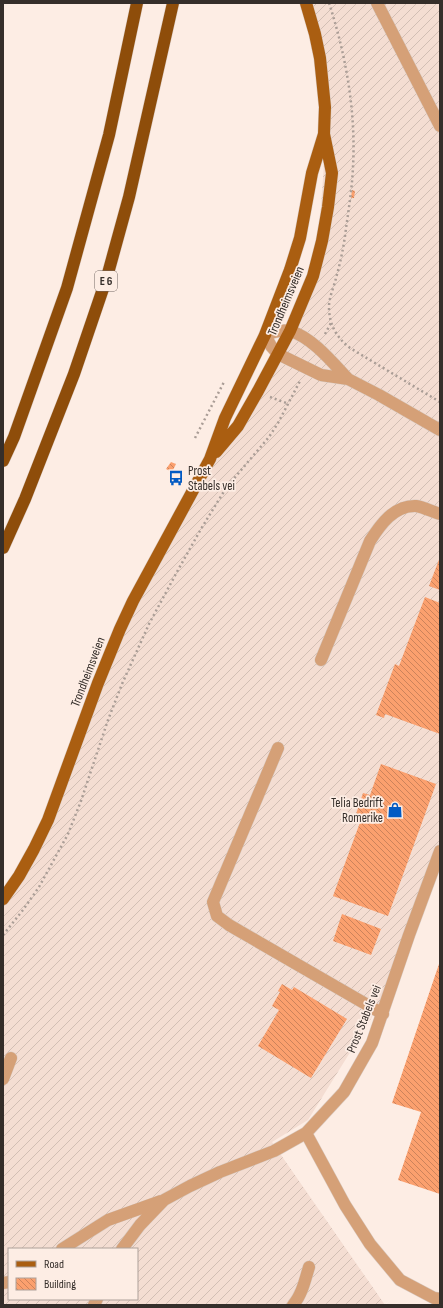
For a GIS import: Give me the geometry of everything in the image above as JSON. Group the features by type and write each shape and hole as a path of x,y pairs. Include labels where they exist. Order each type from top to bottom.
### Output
{"highway":[{"path":"3,461 14,437 67,288 109,135 137,3"},
{"name":"E 6","path":"3,548 25,499 74,374 107,277 129,198 173,3"}],"main road":[{"name":"Trondheimsveien","path":"210,459 238,426 290,331 313,276 322,241 332,173 324,134 325,107 320,58 306,3"},
{"name":"Trondheimsveien","path":"3,899 19,876 34,850 48,820 98,683 130,608 210,459 225,418 265,335 290,270 300,238 312,173 324,134"}],"street":[{"path":"377,3 440,126"},
{"path":"348,379 318,347 290,331 277,331 265,335 271,346 278,354 321,375 348,379 440,430"},
{"path":"321,660 370,541 380,525 393,514 402,509 416,506 440,514"},
{"path":"278,748 213,902 217,916 229,925 383,1014"},
{"name":"Prost Stabels vei","path":"123,1248 140,1225 164,1200 220,1172 274,1151 306,1133 344,1092 372,1043 440,851"},
{"path":"3,1079 11,1058"},
{"path":"306,1133 345,1205 370,1244 400,1280 434,1298 440,1299"},
{"path":"64,1248 108,1220 164,1200"},
{"path":"293,1305 297,1301 304,1285 309,1267"}],"path":[{"path":"322,339 331,323 333,330 339,338 350,348 440,402"},
{"path":"3,935 39,887 68,834 81,801 108,720 122,684 149,624 201,529 226,488 269,437 289,404 301,379"},
{"path":"266,396 289,404"}],"shaded area":[{"path":"302,3 440,3 440,843 395,980 308,1120 272,1142 385,1305 3,1305 3,899 26,869 123,632 183,499 276,357 318,249 327,121"}],"building":[{"path":"352,190 355,191 354,198 351,198"},
{"path":"171,462 176,464 172,472 166,469"},
{"path":"440,557 440,590 429,586"},
{"path":"425,597 440,603 440,734 385,714 384,718 376,715 395,664 399,666"},
{"path":"381,764 436,784 388,916 333,896 362,817 356,814 363,793 370,795"},
{"path":"342,914 381,929 371,955 333,941"},
{"path":"440,961 440,1194 398,1180 421,1112 392,1103"},
{"path":"282,984 292,990 294,987 347,1019 311,1078 258,1046 279,1010 272,1006 280,992 278,991"}],"place":[{"name":"Prost Stabels vei","path":"176,478"},
{"name":"Telia Bedrift Romerike","path":"395,810"}]}
